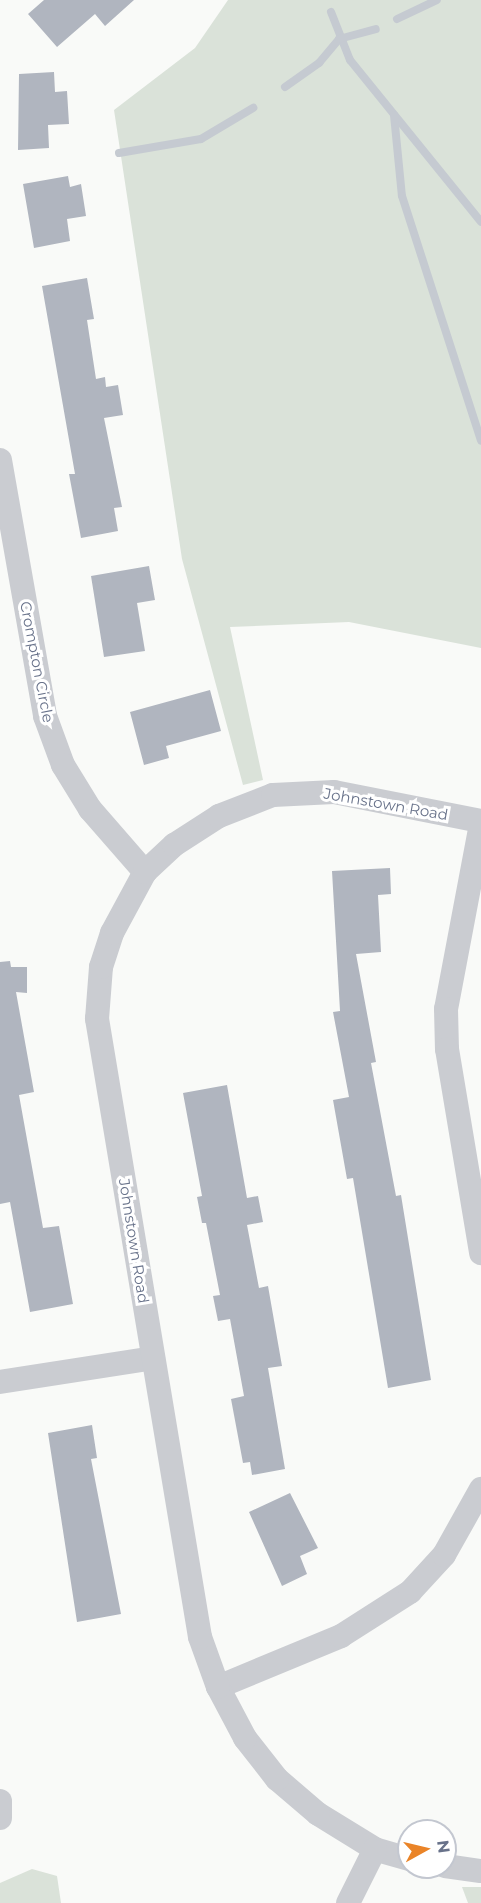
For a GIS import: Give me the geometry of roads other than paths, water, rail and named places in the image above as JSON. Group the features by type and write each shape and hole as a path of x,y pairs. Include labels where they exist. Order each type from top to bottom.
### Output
{"street":[{"name":"Crompton Circle","path":"0,460 45,716 63,765 90,809 144,872"},
{"name":"Johnstown Road","path":"397,1855 375,1849 318,1814 277,1779 245,1738 218,1687 200,1637 97,1019 100,967 109,942 144,872 174,845 219,816 273,795 334,792 481,822"},
{"path":"481,822 446,1009 447,1049 481,1253"},
{"path":"0,1382 153,1358"},
{"path":"218,1687 341,1636 410,1592 444,1555 481,1489"},
{"path":"0,1801 0,1818"},
{"path":"348,1903 375,1849"},
{"path":"457,1868 481,1871"}],"waterway":[{"path":"397,19 437,0"},
{"path":"331,12 350,60 481,222"},
{"path":"285,87 319,63 339,39 376,29"},
{"path":"119,153 201,139 253,108"},
{"path":"394,115 402,196 481,441"}]}
